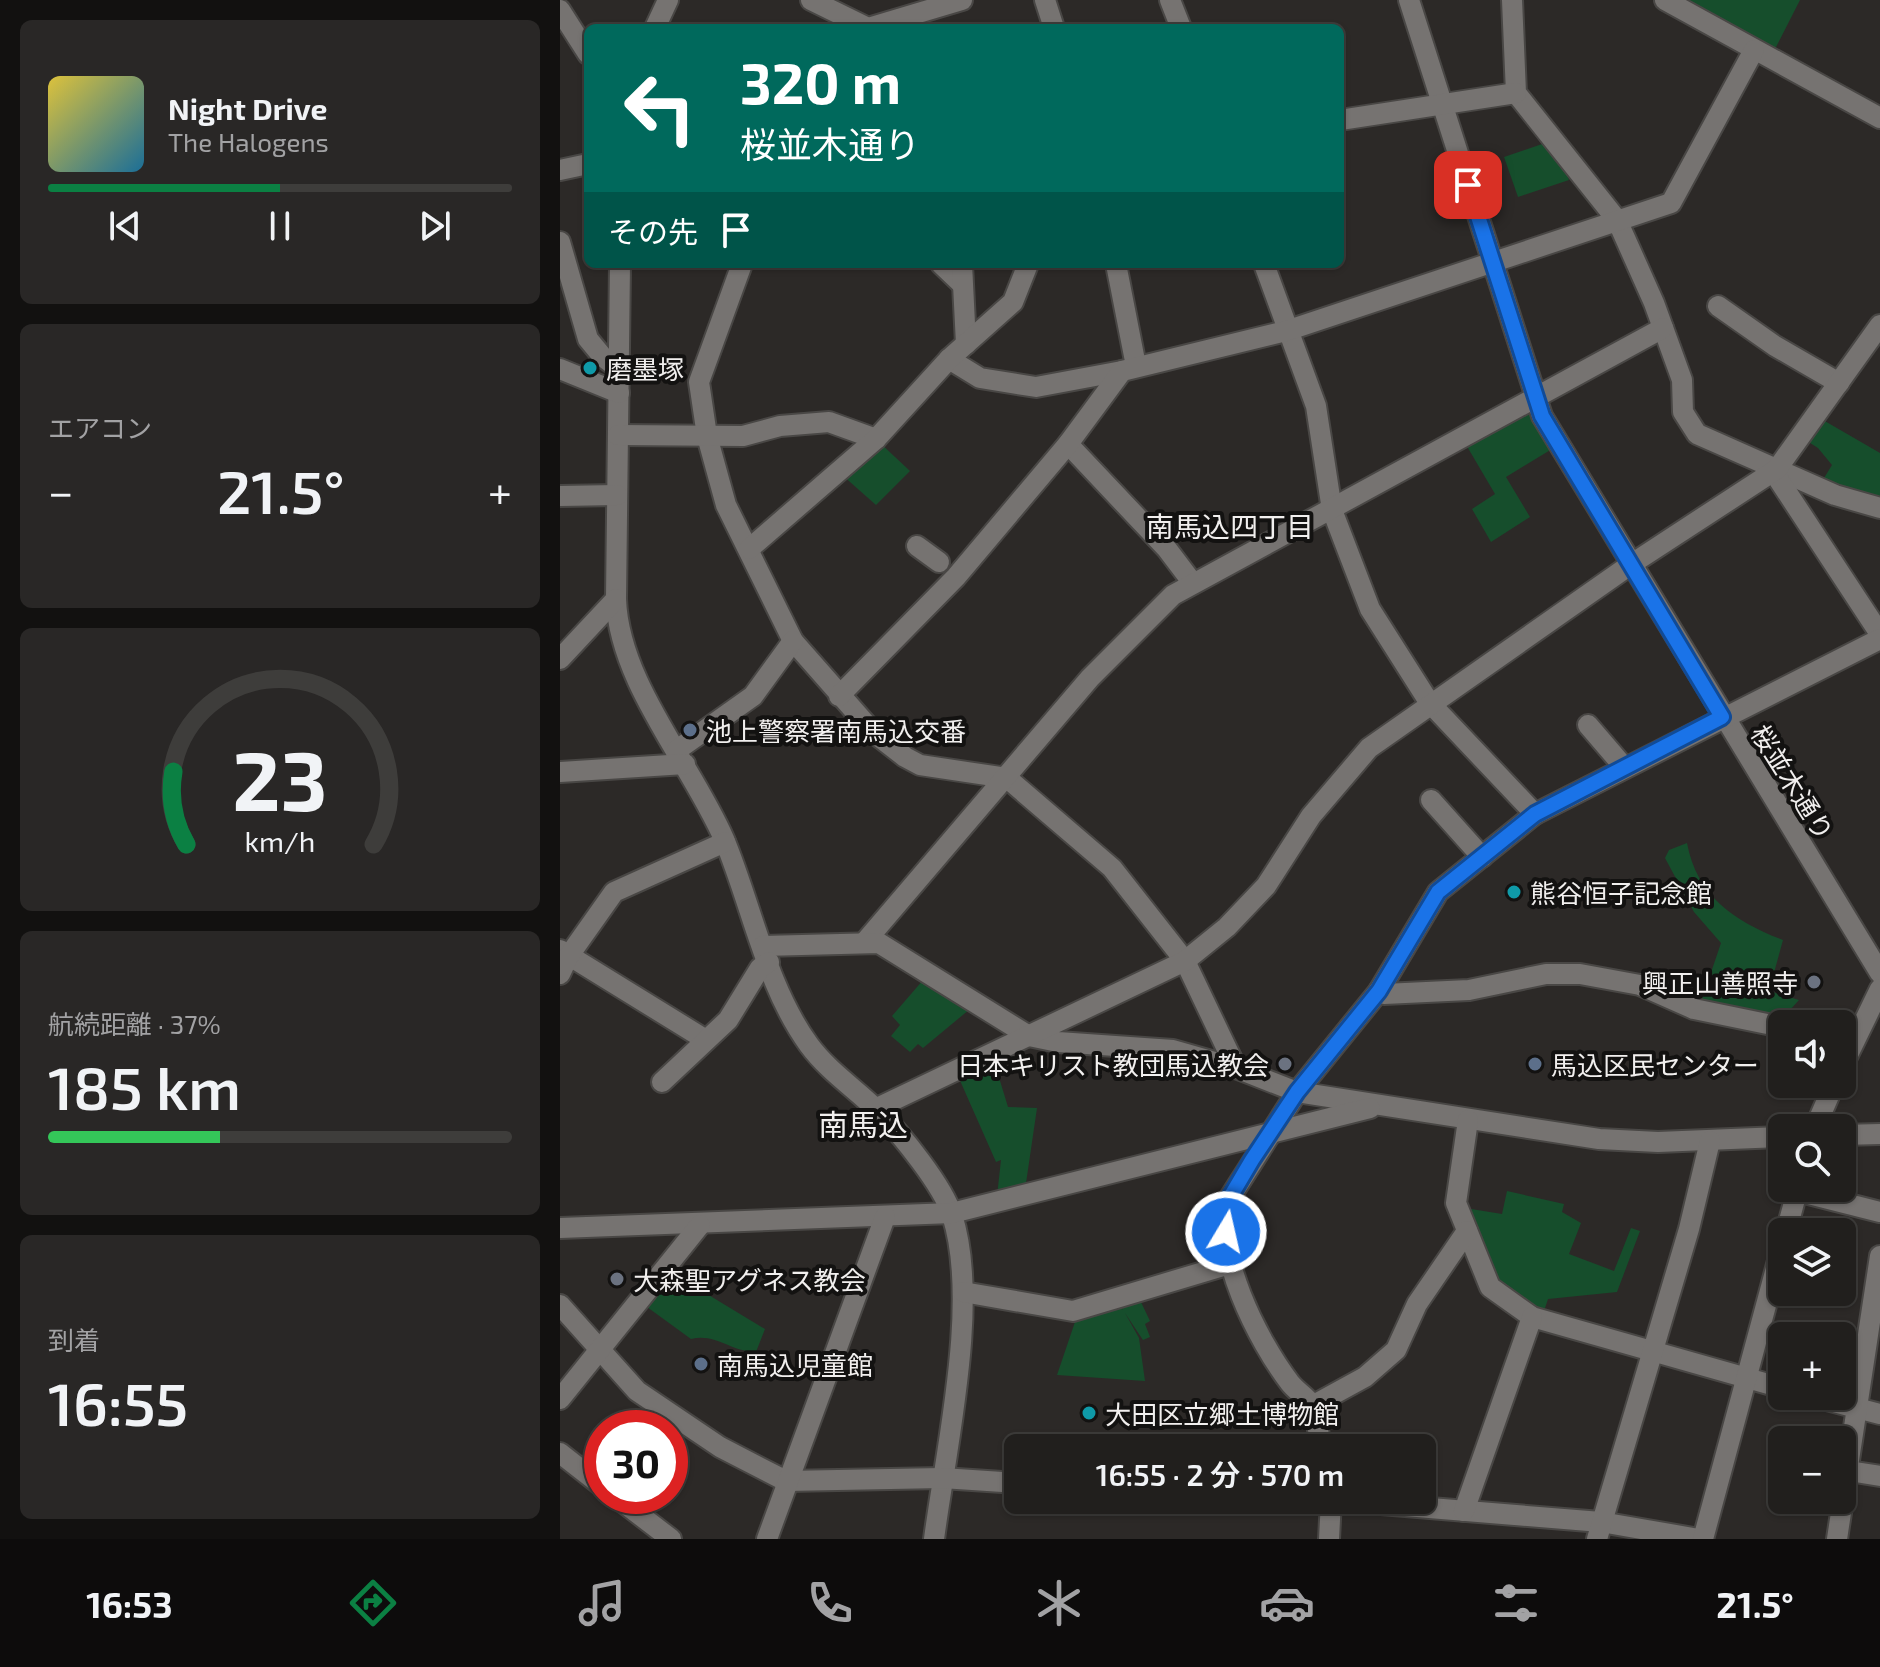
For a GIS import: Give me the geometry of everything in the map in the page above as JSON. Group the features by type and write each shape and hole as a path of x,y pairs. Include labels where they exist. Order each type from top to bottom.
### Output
{"street":[{"path":"657,24 668,0"},
{"path":"811,0 858,24"},
{"path":"875,24 962,0"},
{"path":"1045,0 1053,24"},
{"path":"1170,0 1179,24"},
{"name":"桜並木通り","path":"1409,0 1542,416 1880,973"},
{"path":"1512,0 1516,93 1617,220 1682,380 1683,412 1697,434 1835,495 1880,508"},
{"path":"1665,0 1880,118"},
{"path":"560,10 584,48"},
{"path":"949,359 980,378 1036,387 1129,369 1286,331 1671,203 1754,50"},
{"path":"1344,119 1516,93"},
{"path":"560,170 584,165"},
{"path":"560,242 588,339 602,356 619,369"},
{"path":"620,268 616,599 624,649 725,842 766,954 812,1049 825,1066 875,1109 914,1155 952,1213 963,1292 934,1539"},
{"path":"741,268 699,382 707,436 726,505 793,641 873,732 920,765 1007,778 1112,868 1185,961 1236,1068"},
{"path":"749,549 876,439 949,359 1013,302 1026,268"},
{"path":"839,696 956,577 1129,369 1116,268"},
{"path":"1265,268 1316,406 1332,510 1370,609 1429,702 1535,814"},
{"path":"962,274 966,344"},
{"path":"1718,306 1775,346 1839,383"},
{"path":"875,1109 1185,961 1227,927 1266,886 1311,816 1369,748 1429,702 1775,470 1880,325"},
{"path":"864,943 1090,678 1173,595 1663,328"},
{"path":"560,369 619,393"},
{"path":"618,435 743,436 780,426 829,422 876,439"},
{"path":"1068,444 1167,549 1192,582"},
{"path":"1318,1434 1312,1406 1268,1349 1230,1264 1225,1220 1227,1205 1297,1092 1379,991 1438,892 1535,814 1722,717 1847,658 1880,636 1775,470"},
{"path":"560,496 617,495"},
{"path":"917,546 939,562"},
{"path":"560,659 616,599"},
{"path":"560,772 681,757 753,696 793,641"},
{"path":"1588,725 1624,767"},
{"path":"1431,800 1482,857"},
{"path":"706,1040 563,960 614,892 725,842"},
{"path":"766,954 879,943 1029,1036 1117,1047 1173,1050 1236,1068 1297,1092 1378,1107 1599,1139 1710,1141 1768,1138"},
{"path":"662,1082 728,1020 766,954"},
{"path":"1379,991 1384,994 1469,990 1546,974 1580,974 1640,985 1694,1009 1768,1024"},
{"path":"1856,1038 1880,989"},
{"path":"560,1228 952,1213 1378,1107"},
{"path":"1468,1120 1456,1203 1490,1287 1532,1317 1768,1384"},
{"path":"1856,1135 1880,1134"},
{"path":"1599,1530 1689,1229 1710,1141"},
{"path":"1844,1202 1880,1212"},
{"path":"767,1539 885,1217"},
{"path":"560,1399 700,1225"},
{"path":"1312,1406 1365,1377 1396,1350 1417,1304 1467,1231"},
{"path":"1856,1426 1880,1256"},
{"path":"963,1292 1073,1311 1230,1264"},
{"path":"1436,1509 1599,1530 1701,1539 1768,1298"},
{"path":"560,1305 637,1391 671,1417 786,1481 942,1478 1004,1482"},
{"path":"1464,1511 1532,1317"},
{"path":"1858,1409 1880,1414"},
{"path":"560,1453 584,1472"},
{"path":"1856,1472 1880,1476"},
{"path":"638,1514 671,1539"},
{"path":"1329,1539 1331,1514"},
{"path":"1837,1539 1841,1514"}],"green space":[{"path":"1678,0 1800,0 1774,51"},
{"path":"1545,143 1564,166 1569,180 1518,197 1504,157"},
{"path":"1523,409 1531,413 1552,449 1506,477 1530,517 1491,542 1472,509 1495,494 1465,443"},
{"path":"1823,420 1880,453 1880,503 1821,483 1832,465 1818,448 1807,441"},
{"path":"879,442 910,471 876,505 841,474"},
{"path":"1687,843 1692,862 1709,893 1735,916 1783,940 1769,991 1799,1000 1790,1010 1768,1010 1768,1017 1701,1002 1721,943 1694,912 1665,858 1669,850"},
{"path":"924,979 970,1009 923,1048 918,1044 910,1052 891,1036 900,1025 892,1016"},
{"path":"994,1061 1008,1107 1037,1108 1025,1190 997,1196 1001,1160 996,1162 958,1076"},
{"path":"1507,1191 1564,1204 1562,1212 1581,1223 1569,1254 1614,1271 1631,1228 1640,1231 1617,1292 1548,1299 1544,1311 1502,1285 1465,1208 1502,1214"},
{"path":"674,1274 765,1329 756,1352 708,1338 691,1339 647,1307"},
{"path":"1140,1300 1150,1321 1145,1324 1150,1337 1143,1340 1125,1313 1139,1338 1145,1381 1057,1375 1078,1313 1118,1304 1123,1310 1121,1305"}],"place":[{"name":"磨墨塚","path":"590,368"},
{"name":"池上警察署南馬込交番","path":"690,730"},
{"name":"熊谷恒子記念館","path":"1514,892"},
{"name":"興正山善照寺","path":"1814,982"},
{"name":"日本キリスト教団馬込教会","path":"1285,1064"},
{"name":"馬込区民センター","path":"1535,1064"},
{"name":"大森聖アグネス教会","path":"617,1279"},
{"name":"南馬込児童館","path":"701,1364"},
{"name":"大田区立郷土博物館","path":"1089,1413"}],"district":[{"name":"南馬込四丁目","path":"1230,526"},
{"name":"南馬込","path":"863,1124"}],"route":[{"path":"1226,1232 1229,1199 1252,1160 1297,1092 1379,991 1438,892 1535,814 1722,717 1542,416 1468,185"}]}
